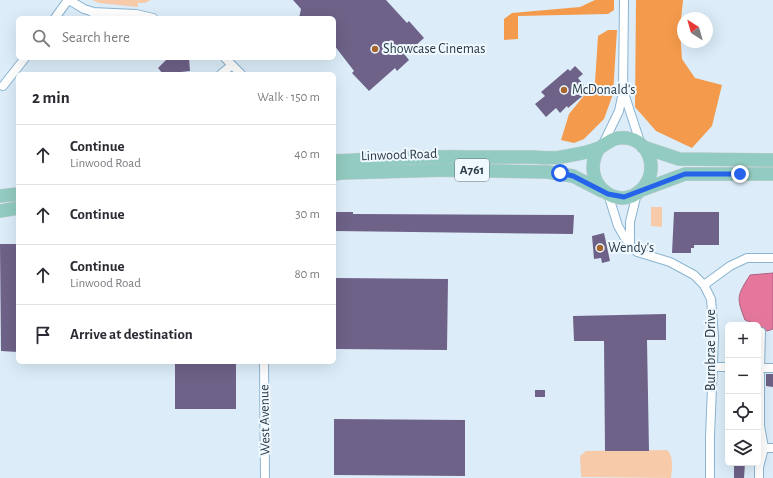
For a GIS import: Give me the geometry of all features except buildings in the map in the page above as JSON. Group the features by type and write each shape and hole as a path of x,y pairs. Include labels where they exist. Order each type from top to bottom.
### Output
{"main road":[{"path":"773,160 679,160 642,146 626,138 616,138 601,146 594,156 593,171 598,186 607,193 624,197 685,174 773,174"},
{"name":"Linwood Road","path":"336,161 444,157 559,157 601,146"},
{"path":"639,192 648,182 651,173 649,155 642,146"},
{"name":"Linwood Road","path":"336,174 446,170 548,172 573,176 607,193"},
{"path":"0,196 16,194"},
{"path":"0,211 16,208"}],"street":[{"path":"56,16 68,0 92,12 110,16"},
{"path":"601,146 619,111 623,92 624,0"},
{"path":"92,12 136,14 144,16"},
{"path":"17,72 23,60"},
{"path":"227,60 239,72"},
{"path":"223,72 232,64"},
{"path":"3,86 16,73"},
{"path":"623,92 642,146"},
{"path":"630,245 630,222 639,192"},
{"name":"Burnbrae Drive","path":"607,193 618,226 624,238 630,245 638,252 670,262 694,274 704,285 711,299 714,337 710,478"},
{"path":"704,285 730,266 747,258 773,258"},
{"name":"West Avenue","path":"264,364 266,478"},
{"path":"713,367 725,367"},
{"path":"761,370 773,368"},
{"path":"759,394 760,426 764,448 759,467 759,478"},
{"path":"764,448 773,448"}],"shaded area":[{"path":"92,0 151,0 145,3 138,3 138,7 99,3"},
{"path":"595,0 614,0 614,10 608,14 518,16 518,39 504,40 504,19 512,13 580,7"},
{"path":"636,0 683,0 682,12 677,12 677,48 681,48 682,59 695,78 722,85 712,126 692,148 656,131 635,107"},
{"path":"608,30 617,30 613,94 604,119 584,139 574,143 561,140 569,114 595,82 598,36"},
{"path":"651,207 662,207 662,227 651,226"},
{"path":"773,273 773,329 767,331 761,327 761,322 750,322 745,320 740,306 739,297 742,288 750,275"},
{"path":"667,450 672,459 671,478 581,477 580,456 586,451"}],"place":[{"name":"Showcase Cinemas","path":"375,49"},
{"name":"McDonald's","path":"564,90"},
{"name":"Wendy's","path":"600,248"}],"route":[{"path":"560,173 573,176 608,194 624,197 634,195 673,177 685,174 740,174"}]}
